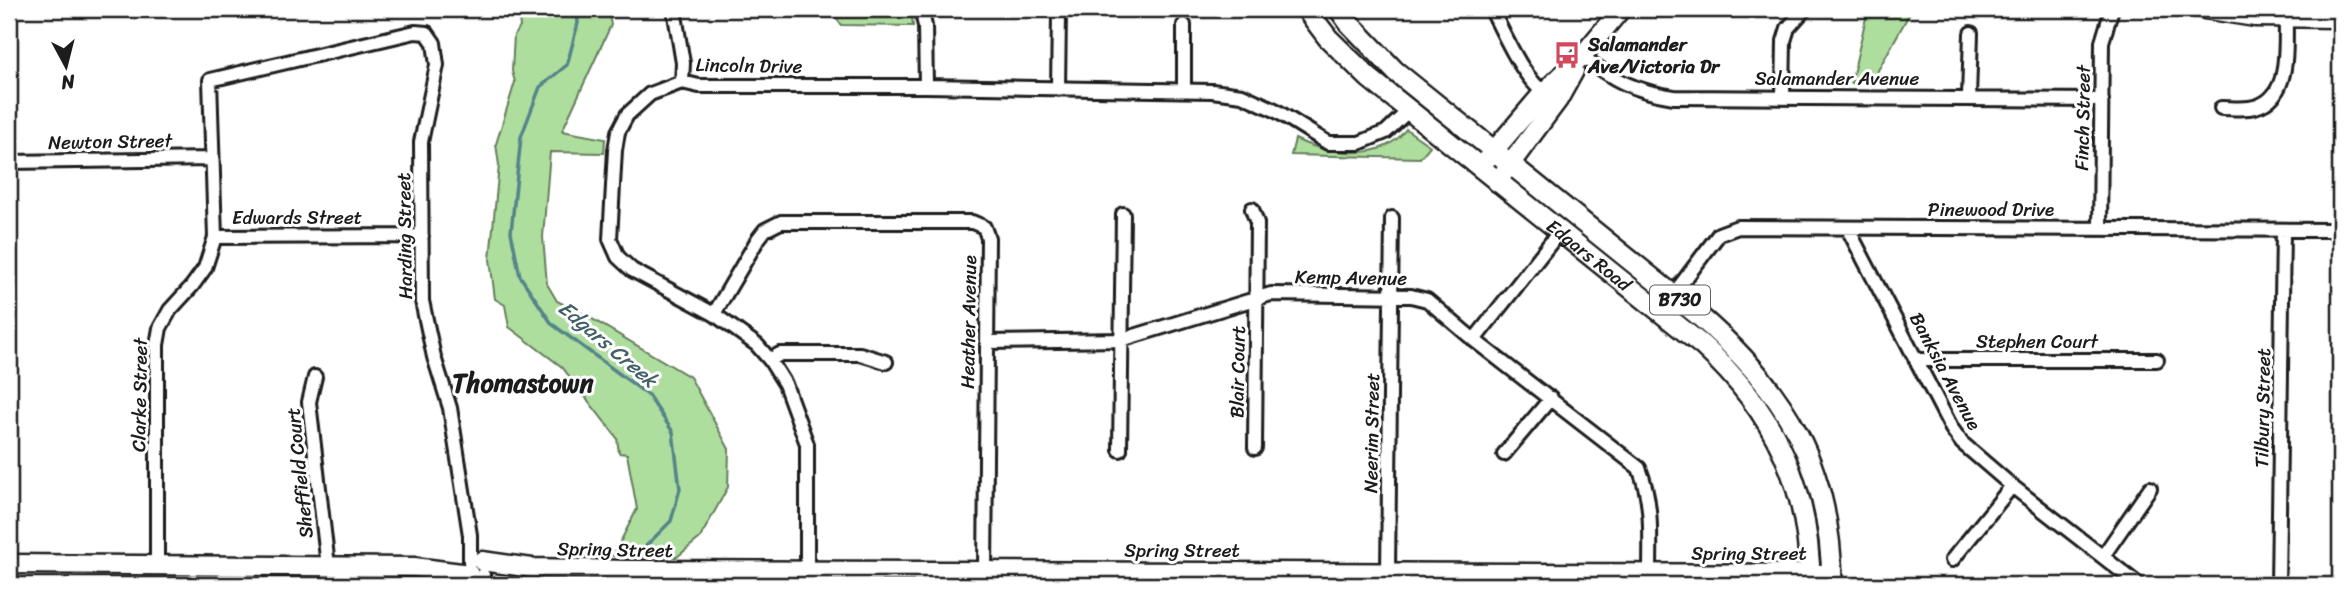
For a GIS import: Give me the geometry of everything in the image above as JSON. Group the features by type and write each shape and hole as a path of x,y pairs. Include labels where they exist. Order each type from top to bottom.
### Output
{"main road":[{"name":"Edgars Road","path":"1306,9 1340,51 1408,111 1703,346 1740,382 1758,406 1784,452 1798,492 1807,532 1810,580"},
{"name":"Edgars Road","path":"1339,9 1395,71 1673,295 1742,354 1770,387 1806,449 1819,486 1827,522 1832,580"}],"street":[{"path":"674,9 683,63 682,82"},
{"path":"921,9 925,26 926,86"},
{"path":"1491,9 1525,70 1550,94"},
{"path":"1480,168 1550,94 1621,9"},
{"path":"1783,97 1784,41 1788,28 1805,9"},
{"name":"Finch Street","path":"2100,228 2102,42 2112,9"},
{"path":"2206,9 2255,17 2340,18"},
{"path":"1058,89 1059,14"},
{"path":"2221,108 2259,106 2274,95 2283,78 2286,18"},
{"path":"1184,25 1184,89"},
{"name":"Harding Street","path":"212,159 210,80 415,32 427,33 433,43 437,65 421,142 422,301 434,357 450,408 476,571"},
{"path":"1969,97 1971,33"},
{"name":"Salamander Avenue","path":"1582,56 1616,80 1646,93 1674,97 2102,100"},
{"name":"Lincoln Drive","path":"807,571 807,444 792,400 770,360 741,331 632,270 618,257 610,239 618,132 627,115 650,94 682,82 699,86 1184,89 1242,96 1275,110 1328,143 1359,143 1386,132 1408,111"},
{"path":"1497,182 1511,165 1550,94"},
{"name":"Newton Street","path":"9,162 212,159"},
{"name":"Clarke Street","path":"157,565 157,345 160,328 170,310 205,268 215,237 212,159"},
{"name":"Blair Court","path":"1252,209 1257,223 1258,297 1255,448"},
{"path":"1120,450 1123,214"},
{"name":"Neerim Street","path":"1388,572 1392,218"},
{"name":"Heather Avenue","path":"714,314 758,239 773,224 792,221 972,222 984,227 988,238 985,570"},
{"name":"Pinewood Drive","path":"1673,295 1719,234 1738,227 2340,230"},
{"name":"Banksia Avenue","path":"1848,229 1952,429 1962,443 2012,486 2139,585"},
{"path":"1474,340 1560,231"},
{"name":"Tilbury Street","path":"2278,585 2283,231"},
{"name":"Edwards Street","path":"215,237 422,236"},
{"name":"Kemp Avenue","path":"986,342 1121,340 1271,295 1392,295 1427,300 1474,340 1639,468 1650,502 1650,574"},
{"path":"770,360 780,354 860,354 886,362"},
{"name":"Stephen Court","path":"1917,360 2157,360"},
{"name":"Sheffield Court","path":"315,377 309,402 328,566"},
{"path":"1504,454 1551,398"},
{"path":"1952,560 2012,486"},
{"path":"2103,556 2150,488"},
{"name":"Spring Street","path":"9,564 414,567 476,571 532,568 807,571 864,578 985,570 1269,578 1388,572 1542,579 1650,574 1832,580"}],"green space":[{"path":"518,9 608,9 611,25 562,131 605,139 604,153 550,152 543,237 547,284 557,301 690,377 729,449 728,487 700,538 677,557 613,556 637,509 627,454 619,453 617,438 562,367 509,327 505,305 495,299 490,259 499,165 496,144 515,82 512,71 514,35 520,27"},
{"path":"831,9 907,9 913,26 841,25"},
{"path":"1868,9 1912,9 1871,83 1851,83"},
{"path":"1406,129 1430,146 1420,158 1291,155 1295,139 1331,150 1372,151 1398,138"}],"waterway":[{"name":"Edgars Creek","path":"577,9 578,23 567,65 540,87 521,137 511,232 520,276 552,324 648,395 673,432 680,489 671,521 644,548 641,566"}],"place":[{"name":"Salamander Ave/Victoria Dr","path":"1567,55"}],"district":[{"name":"Thomastown","path":"523,383"}]}
